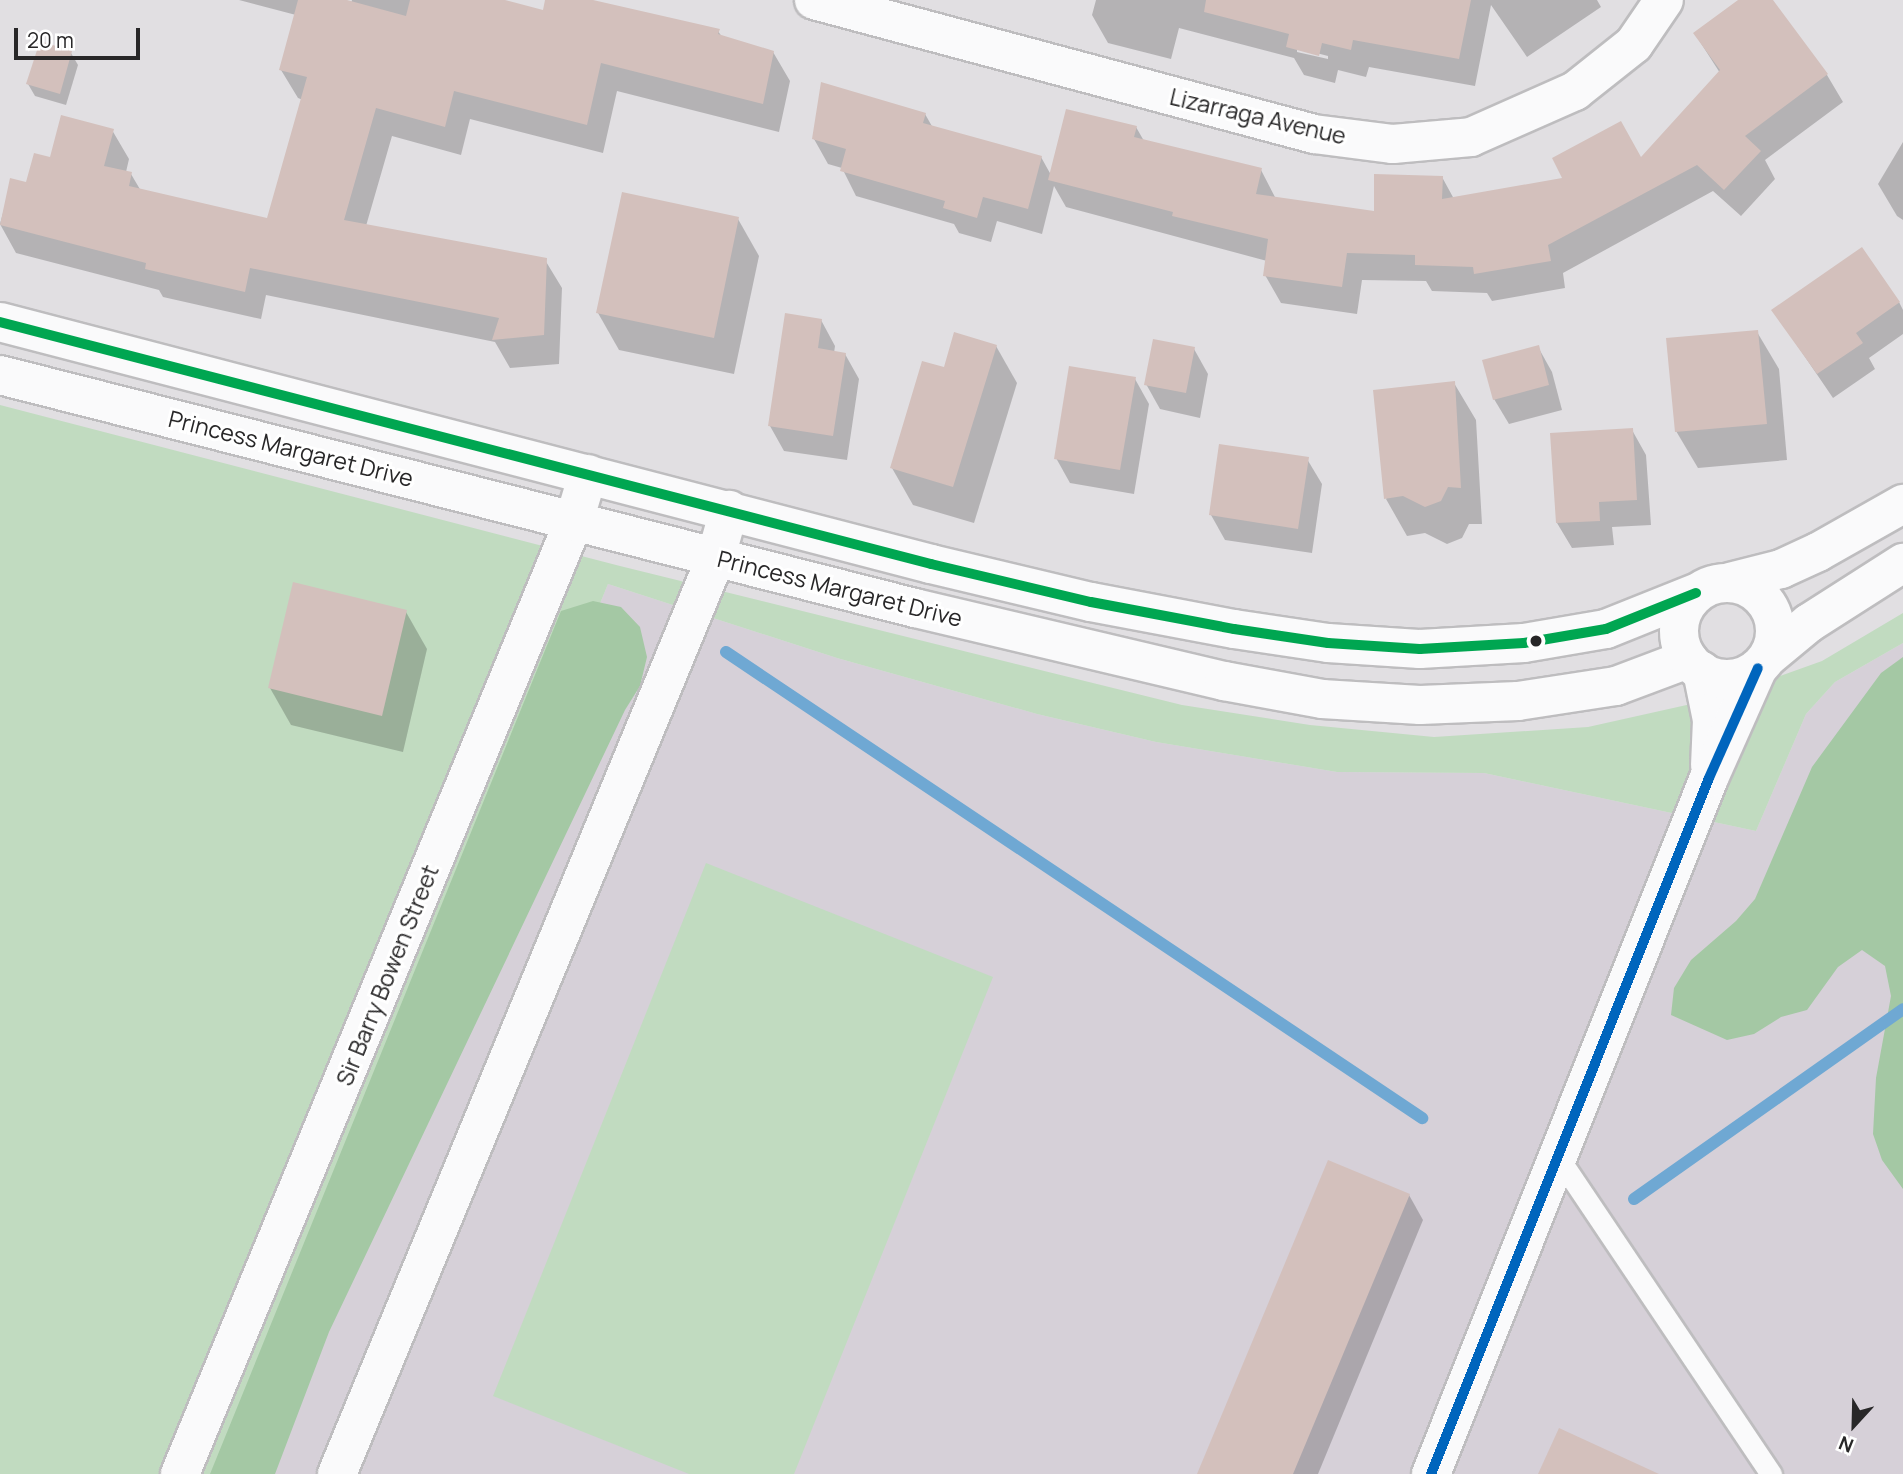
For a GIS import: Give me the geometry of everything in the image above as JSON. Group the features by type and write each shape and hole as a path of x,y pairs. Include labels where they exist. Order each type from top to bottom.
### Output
{"main road":[{"name":"Lizarraga Avenue","path":"814,0 1314,134 1393,144 1471,137 1575,91 1634,44 1664,0"},
{"name":"Princess Margaret Drive","path":"0,322 931,564 1091,603 1328,643 1420,649 1524,643 1605,629 1713,588 1781,569 1818,552 1903,503"},
{"name":"Princess Margaret Drive","path":"0,375 1077,648 1224,681 1322,699 1420,705 1518,701 1616,686 1695,665"},
{"name":"Sir Barry Bowen Street","path":"180,1474 575,521 589,474"},
{"path":"337,1474 716,557 729,510"},
{"path":"1695,665 1716,678 1730,679 1763,662 1818,617 1903,564"},
{"path":"1431,1474 1709,778 1775,640 1770,608 1760,595 1746,586 1713,588 1681,617 1679,631 1695,665 1712,720 1709,778"}],"lane":[{"path":"1558,1157 1771,1474"}],"shaded area":[{"path":"608,584 837,658 1037,714 1156,742 1337,772 1484,773 1756,831 1806,714 1835,682 1903,643 1903,1474 243,1474"}],"green space":[{"path":"0,405 620,566 1182,705 1310,725 1434,737 1588,727 1718,698 1822,661 1903,613 1903,643 1835,682 1806,714 1756,831 1484,773 1337,772 1156,742 1037,714 837,658 608,584 243,1474 0,1474"},
{"path":"593,601 621,607 640,627 647,657 640,686 625,710 329,1332 275,1474 210,1474 561,611"},
{"path":"1903,657 1903,1189 1882,1160 1873,1134 1876,1078 1891,996 1885,966 1862,950 1838,967 1807,1010 1781,1017 1754,1034 1727,1040 1671,1015 1674,988 1691,960 1736,921 1755,899 1812,767 1881,673"},
{"path":"706,863 993,977 794,1474 689,1474 493,1396"}],"building":[{"path":"298,0 347,0 406,16 410,0 505,0 543,10 545,0 593,0 720,29 718,34 774,51 763,104 601,63 587,125 454,91 445,127 376,108 344,220 547,258 544,335 492,340 499,318 250,268 245,292 145,269 146,263 0,225 10,178 26,182 34,153 50,157 61,115 114,129 104,166 132,172 129,186 267,218 307,77 279,70"},
{"path":"1206,0 1471,0 1459,59 1353,40 1351,50 1322,43 1319,56 1286,47 1289,34 1204,12"},
{"path":"1738,0 1773,0 1828,74 1745,136 1761,151 1724,190 1697,165 1548,245 1551,261 1474,274 1473,267 1415,265 1415,255 1347,253 1342,287 1263,276 1268,239 1172,216 1173,212 1048,180 1066,109 1137,126 1134,137 1262,168 1256,194 1374,211 1374,174 1443,176 1442,199 1562,178 1552,158 1621,121 1641,157 1720,70 1693,33"},
{"path":"40,41 72,51 60,94 26,84"},
{"path":"821,82 926,113 923,123 1042,156 1028,209 983,197 977,218 943,208 945,201 840,171 846,149 812,139"},
{"path":"622,192 739,217 714,338 596,313"},
{"path":"1862,247 1900,302 1856,333 1863,343 1817,374 1771,310"},
{"path":"785,313 822,319 818,348 846,353 833,436 768,426"},
{"path":"1758,330 1767,424 1675,432 1666,338"},
{"path":"954,332 997,345 953,487 890,468 922,361 944,367"},
{"path":"1153,339 1195,347 1186,393 1144,385"},
{"path":"1539,345 1549,385 1493,400 1482,360"},
{"path":"1069,366 1136,377 1120,470 1054,459"},
{"path":"1455,381 1461,488 1448,487 1441,501 1425,507 1403,496 1384,499 1373,390"},
{"path":"1633,428 1637,500 1599,502 1600,521 1556,523 1550,433"},
{"path":"1219,444 1309,457 1298,529 1209,515"},
{"path":"293,582 407,610 382,716 268,688"},
{"path":"1328,1160 1410,1194 1293,1474 1197,1474"},
{"path":"1559,1428 1659,1474 1538,1474"}],"waterway":[{"path":"726,652 1422,1118"},
{"path":"1634,1199 1903,1009"}],"transit line":[{"path":"0,322 931,564 1091,602 1234,629 1328,643 1420,649 1524,643 1606,629 1696,593"},
{"path":"1431,1474 1709,778 1758,668"}]}
